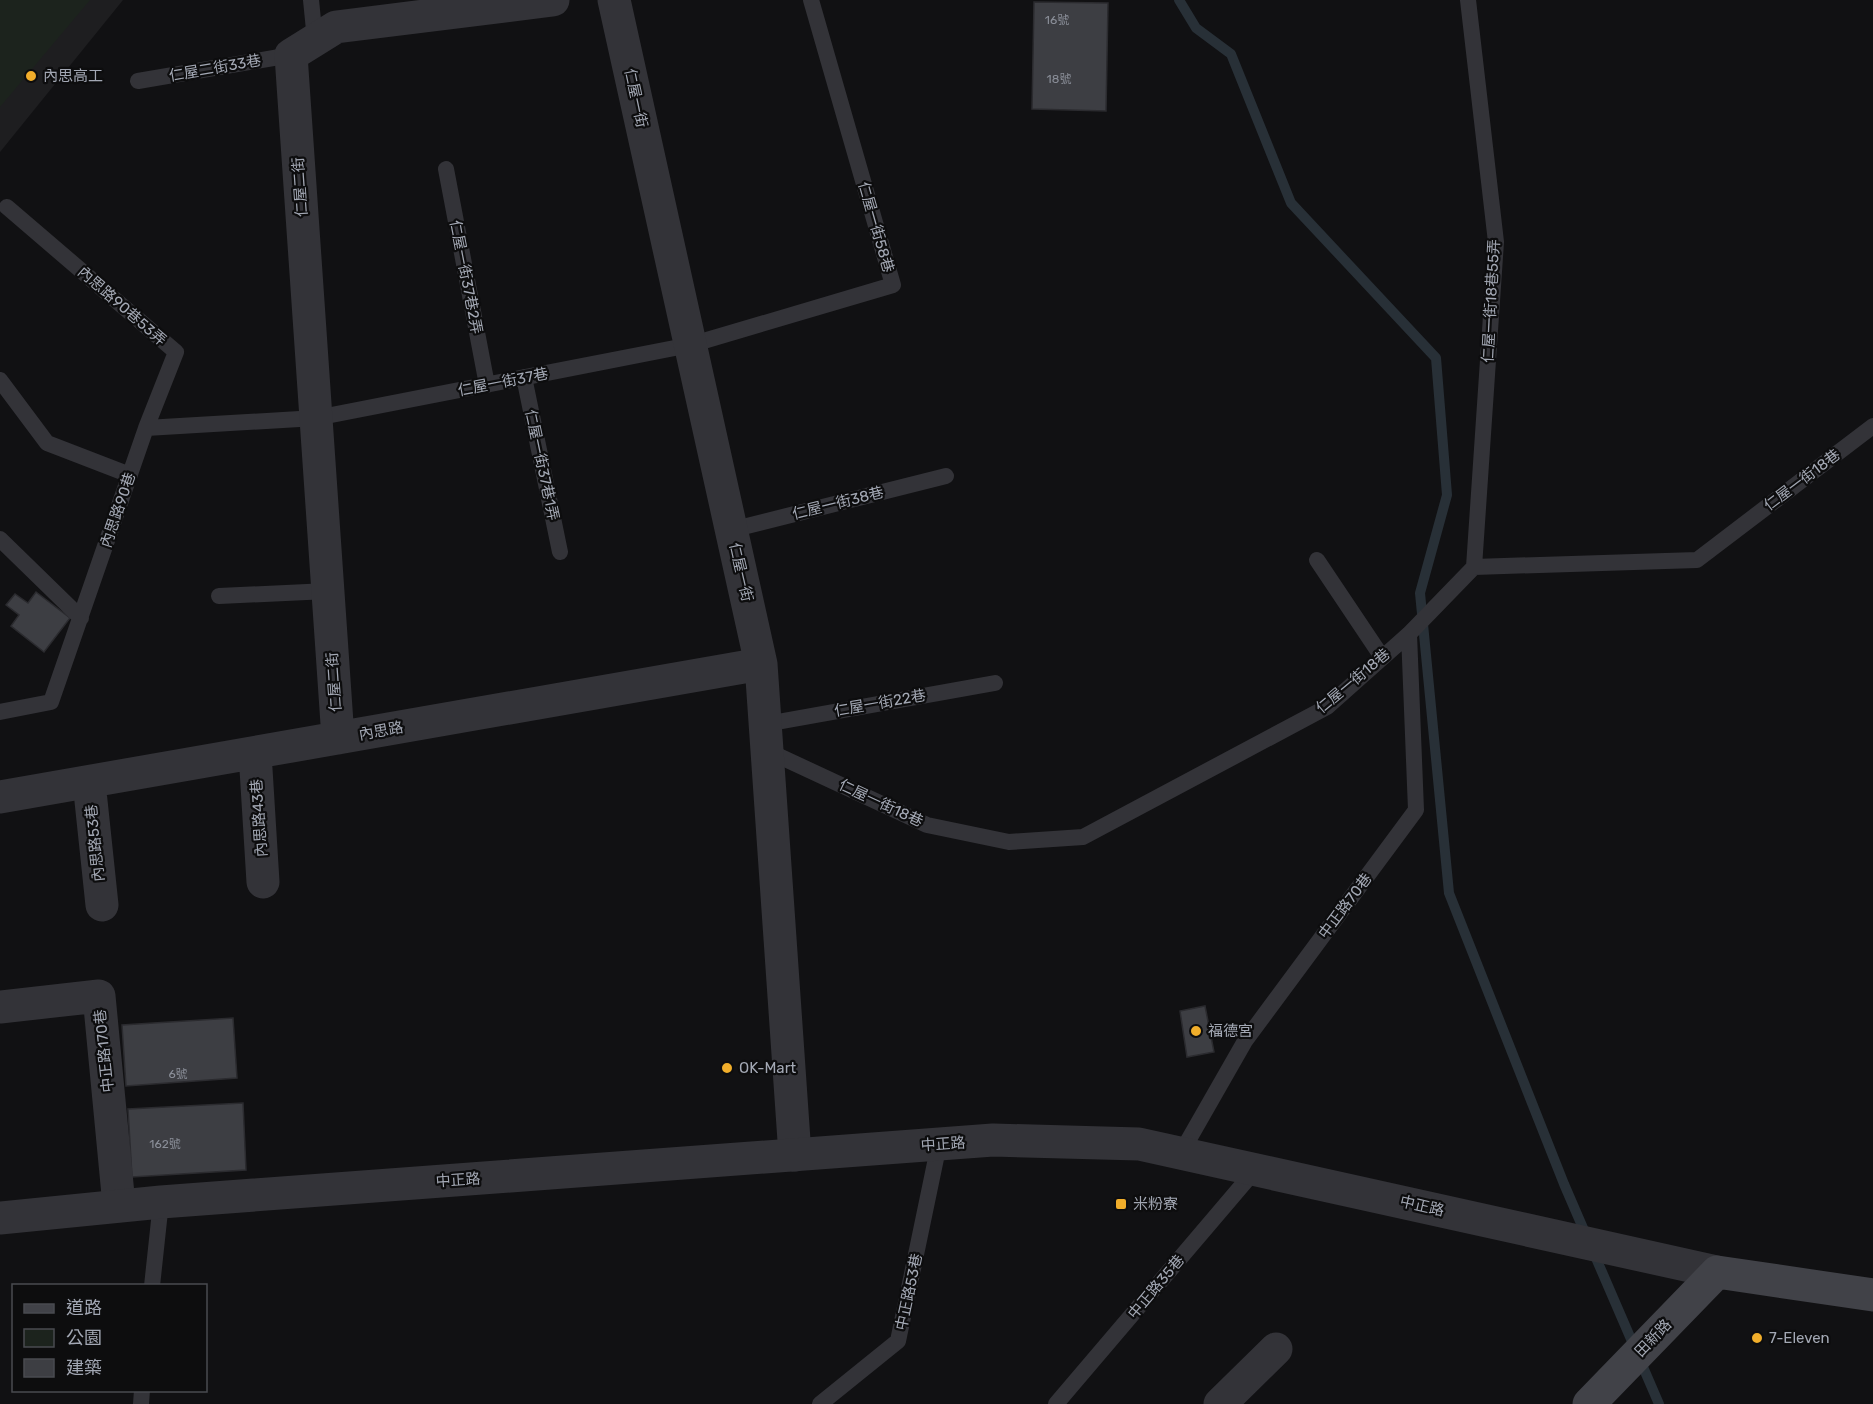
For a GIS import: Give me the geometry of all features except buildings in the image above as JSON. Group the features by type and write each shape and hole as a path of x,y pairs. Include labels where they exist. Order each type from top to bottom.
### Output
{"main road":[{"name":"中正路","path":"1717,1272 1873,1295"},
{"name":"田新路","path":"1589,1404 1717,1272"}],"street":[{"path":"303,48 336,27 482,4 553,0"},
{"name":"仁屋一街","path":"614,0 761,664 795,1155"},
{"name":"仁屋二街","path":"303,48 316,418 338,738"},
{"name":"內思路","path":"0,797 761,664"},
{"name":"內思路43巷","path":"255,753 263,882"},
{"name":"內思路53巷","path":"89,782 102,904"},
{"name":"中正路170巷","path":"0,1007 99,996 119,1205"},
{"name":"中正路","path":"0,1218 119,1205 993,1140 1139,1144 1717,1272"},
{"path":"1220,1404 1276,1349"}],"lane":[{"path":"303,48 311,0"},
{"name":"仁屋一街58巷","path":"690,345 893,285 811,0"},
{"name":"仁屋一街18巷55弄","path":"1468,0 1496,242 1474,567"},
{"name":"仁屋二街33巷","path":"138,81 303,48"},
{"name":"仁屋一街37巷2弄","path":"446,169 487,385"},
{"name":"內思路90巷53弄","path":"7,207 176,352 146,428"},
{"name":"仁屋一街37巷","path":"316,418 690,345"},
{"name":"仁屋一街37巷1弄","path":"524,377 560,552"},
{"path":"0,380 47,443 130,476"},
{"path":"146,428 316,418"},
{"name":"仁屋一街18巷","path":"767,737 927,825 1009,842 1083,837 1327,707 1409,634 1474,567 1697,560 1873,426"},
{"name":"內思路90巷","path":"0,712 51,702 146,428"},
{"name":"仁屋一街38巷","path":"731,530 945,476"},
{"path":"0,539 81,618"},
{"path":"1317,560 1382,657"},
{"path":"219,596 328,591"},
{"name":"中正路70巷","path":"1181,1153 1245,1041 1416,810 1409,634"},
{"name":"仁屋一街22巷","path":"767,737 995,683"},
{"name":"中正路53巷","path":"820,1404 898,1341 939,1144"},
{"name":"中正路35巷","path":"1056,1404 1256,1169"},
{"path":"152,1284 160,1202"}],"shaded area":[{"name":"內思高工","path":"0,0 123,0 0,152"}],"green space":[{"path":"0,0 90,0 0,107"}],"waterway":[{"path":"1179,0 1196,28 1231,54 1291,203 1436,358 1447,495 1420,593 1449,893 1564,1184 1659,1404"}],"place":[{"name":"內思高工","path":"31,76"},
{"name":"福德宮","path":"1196,1031"},
{"name":"OK-Mart","path":"727,1068"},
{"name":"米粉寮","path":"1121,1204"},
{"name":"7-Eleven","path":"1757,1338"}]}
